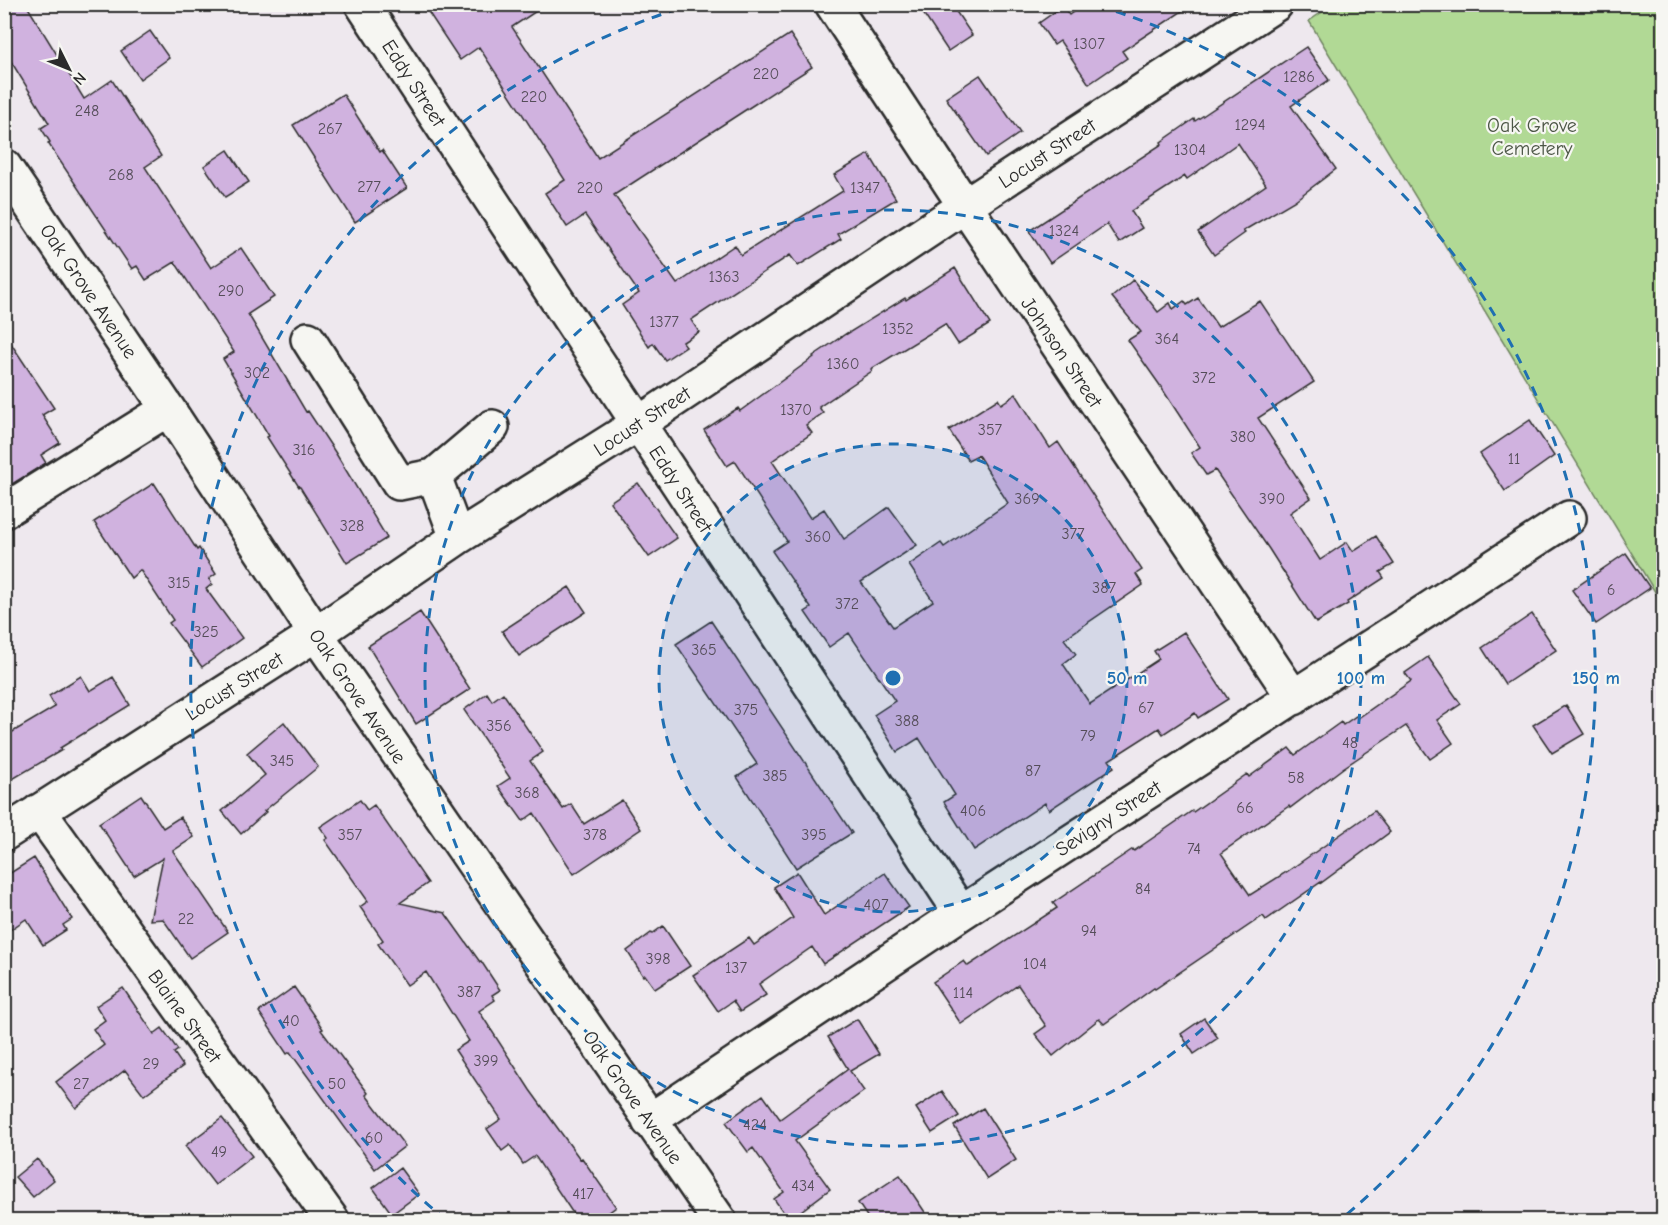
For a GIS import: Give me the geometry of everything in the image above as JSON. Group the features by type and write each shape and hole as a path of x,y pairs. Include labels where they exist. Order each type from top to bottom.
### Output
{"street":[{"name":"Eddy Street","path":"362,4 961,913"},
{"name":"Johnson Street","path":"832,4 1294,698"},
{"name":"Locust Street","path":"4,834 316,634 457,538 639,424 965,206 1276,4"},
{"name":"Oak Grove Avenue","path":"4,166 316,634 719,1221"},
{"path":"308,339 399,483 434,476 492,427"},
{"path":"4,511 168,409"},
{"path":"434,476 457,538"},
{"name":"Sevigny Street","path":"649,1120 961,913 1569,518"},
{"name":"Blaine Street","path":"39,811 332,1221"}],"green space":[{"name":"Oak Grove Cemetery","path":"1334,4 1663,5 1663,605 1309,21"}],"building":[{"path":"4,4 26,4 84,99 112,80 161,156 145,167 211,268 241,248 274,297 248,314 306,412 308,411 335,452 387,538 347,563 267,437 269,436 223,359 234,352 175,262 146,280 137,266 132,269 48,143 50,142 41,128 49,123 4,50"},
{"path":"423,4 547,4 512,27 598,158 790,34 812,67 614,195 677,284 735,245 741,255 843,191 834,175 869,154 896,199 838,234 841,239 798,266 790,255 691,320 699,332 683,342 686,346 665,360 653,343 649,347 622,305 639,293 585,215 567,227 545,193 565,180 479,47 460,60"},
{"path":"917,4 951,4 972,35 948,51"},
{"path":"1084,4 1193,4 1122,51 1127,58 1089,84 1060,41 1054,45 1039,23 1063,6 1069,15"},
{"path":"150,31 169,58 140,79 121,51"},
{"path":"1306,47 1329,80 1291,106 1336,169 1294,201 1243,231 1245,233 1214,255 1198,232 1266,185 1238,143 1187,179 1185,176 1131,211 1142,228 1119,243 1107,224 1050,263 1029,231 1162,144 1161,142 1194,119 1195,121"},
{"path":"980,75 1020,133 986,156 946,98"},
{"path":"343,94 380,152 382,150 407,188 355,222 293,125"},
{"path":"228,150 249,182 225,197 204,166"},
{"path":"955,268 990,324 958,344 945,324 871,369 872,371 819,407 823,413 806,425 812,433 772,461 810,518 824,509 844,539 889,507 917,545 861,582 893,627 933,601 909,565 941,543 944,547 1008,503 978,455 968,460 949,430 998,399 1001,404 1016,394 1050,448 1058,442 1142,570 1136,574 1143,585 1064,639 1076,654 1063,664 1090,704 1159,659 1154,651 1184,632 1228,699 1198,718 1195,713 1163,734 1159,728 1109,760 1114,767 1049,810 1045,803 974,850 944,802 955,795 919,738 897,752 874,715 895,701 849,633 829,647 805,612 811,608 772,551 787,541 735,461 727,466 704,430 738,408 740,411 847,333 905,298 906,300"},
{"path":"1133,280 1158,312 1170,303 1173,309 1184,301 1187,305 1198,298 1218,327 1260,301 1314,382 1258,418 1311,498 1290,513 1320,560 1347,542 1353,551 1376,536 1394,564 1380,572 1384,578 1347,602 1348,604 1316,623 1215,470 1206,475 1191,453 1200,447 1128,340 1141,332 1112,297"},
{"path":"4,333 54,408 42,415 60,443 41,455 46,463 4,489"},
{"path":"1530,420 1554,456 1505,491 1480,454"},
{"path":"154,483 197,550 199,548 216,574 209,579 212,584 206,589 242,638 202,667 169,623 173,620 140,570 131,578 94,522"},
{"path":"638,483 677,538 649,557 610,502"},
{"path":"1626,553 1650,588 1596,624 1572,590"},
{"path":"569,587 586,612 519,656 502,631"},
{"path":"420,612 470,689 416,724 368,646"},
{"path":"1532,614 1556,650 1505,684 1482,648"},
{"path":"711,621 852,833 796,868 737,777 757,764 676,644"},
{"path":"1428,657 1461,704 1437,720 1453,743 1430,759 1406,726 1343,768 1290,808 1289,806 1221,853 1250,895 1374,811 1390,832 1266,920 1263,916 1104,1024 1099,1019 1053,1056 1035,1034 1046,1026 1018,985 961,1024 933,982 964,961 968,966 1057,908 1053,903 1247,774 1249,777 1289,748 1295,755 1341,722 1343,725 1356,716 1358,718 1411,681 1405,673"},
{"path":"81,676 90,691 113,677 130,705 60,748 62,750 4,784 4,737 55,707 49,696"},
{"path":"487,693 492,701 503,693 543,752 530,761 563,809 571,804 584,824 622,800 641,829 574,874 534,813 523,821 498,786 510,778 464,710"},
{"path":"1566,705 1584,734 1552,753 1533,725"},
{"path":"284,722 318,767 264,811 266,812 241,834 222,811 265,775 247,753"},
{"path":"141,795 163,828 180,817 194,837 173,851 228,932 190,958 163,919 150,920 163,858 134,876 99,823"},
{"path":"360,800 367,810 374,805 428,883 400,903 445,913 500,990 492,995 495,1000 479,1011 530,1090 616,1207 597,1221 578,1221 535,1156 523,1164 510,1145 502,1151 487,1129 501,1119 455,1050 469,1041 426,972 407,985 378,944 383,940 360,907 368,901 325,840 328,838 320,827"},
{"path":"34,858 72,919 63,925 66,930 43,945 26,919 4,934 4,877"},
{"path":"797,872 824,915 885,873 909,907 823,964 812,947 759,984 766,995 740,1012 733,1001 718,1011 693,975 749,938 754,945 793,918 774,887"},
{"path":"663,926 690,966 655,989 645,975 643,976 627,951"},
{"path":"294,987 323,1029 321,1030 368,1093 366,1095 405,1146 375,1169 290,1052 287,1054 259,1012"},
{"path":"123,988 154,1034 162,1028 178,1050 174,1053 183,1066 144,1095 125,1070 76,1108 56,1082 104,1045 93,1029 105,1020 96,1006"},
{"path":"1204,1018 1218,1038 1194,1054 1181,1034"},
{"path":"857,1019 879,1054 850,1071 864,1091 795,1141 830,1189 789,1220 774,1199 784,1192 753,1148 748,1152 726,1122 763,1095 780,1119 848,1069 828,1037"},
{"path":"942,1091 959,1116 932,1133 916,1108"},
{"path":"983,1108 1016,1160 987,1179 954,1126"},
{"path":"222,1118 252,1156 215,1185 185,1146"},
{"path":"37,1159 54,1180 33,1197 15,1177"},
{"path":"400,1168 419,1194 392,1214 373,1188"},
{"path":"900,1175 931,1221 870,1221 858,1203"}]}
